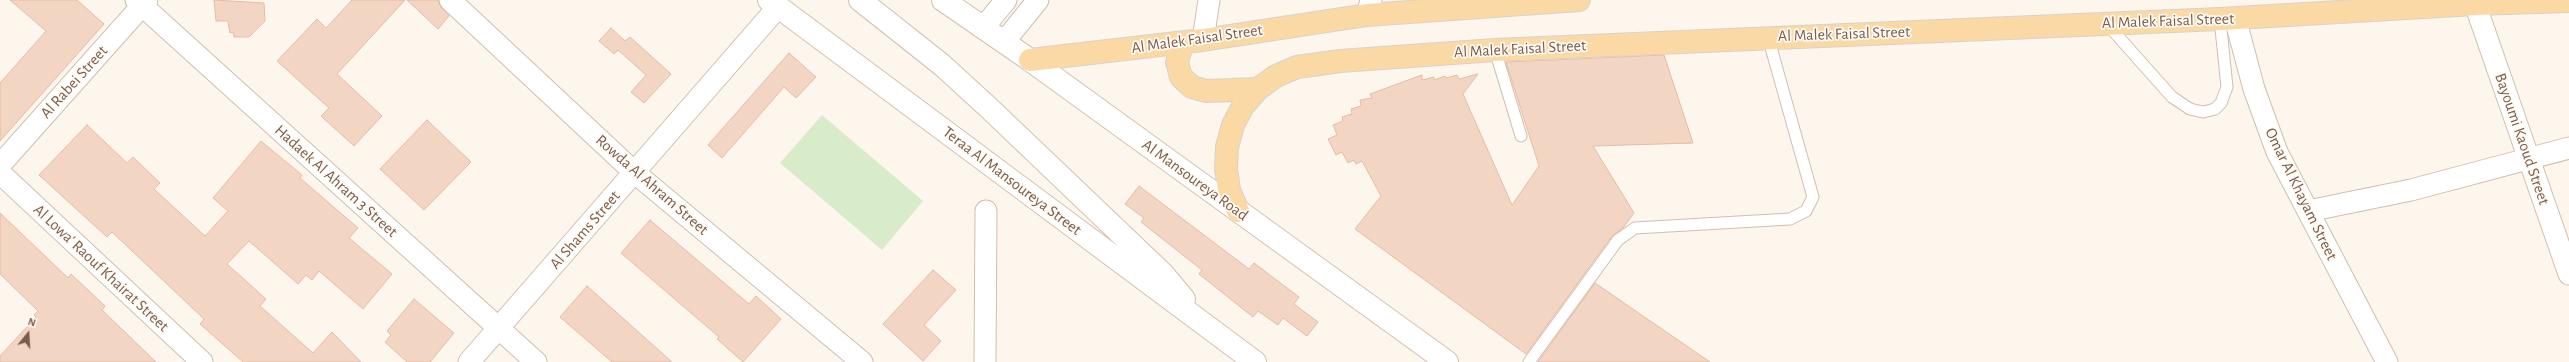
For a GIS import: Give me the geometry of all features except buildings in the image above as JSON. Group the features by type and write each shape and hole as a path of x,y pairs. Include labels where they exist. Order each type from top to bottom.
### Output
{"main road":[{"path":"860,0 936,60 989,108 1163,274 1198,320"},
{"name":"Al Mansoureya Road","path":"943,0 1030,60 1447,362"},
{"name":"Al Malek Faisal Street","path":"1030,60 1194,41 1369,7 1580,0"},
{"name":"Al Malek Faisal Street","path":"1238,211 1229,190 1226,169 1227,147 1233,125 1243,106 1258,89 1276,76 1297,67 1340,61 1495,50 1768,37 2228,19 2475,4 2569,0"},
{"name":"Teraa Al Mansoureya Street","path":"773,3 1255,362"},
{"path":"1194,41 1178,54 1177,62 1181,77 1192,87 1206,91 1258,89"}],"street":[{"name":"Rowda Al Ahram Street","path":"450,0 635,173 862,362"},
{"path":"983,28 1006,0"},
{"path":"1004,42 1038,0"},
{"path":"1194,41 1209,0"},
{"name":"Al Rabei Street","path":"0,165 142,2"},
{"name":"Hadaek Al Ahram 3 Street","path":"142,2 536,362"},
{"name":"Al Shams Street","path":"469,362 635,173 773,3"},
{"name":"Bayoumi Kaoud Street","path":"2475,4 2569,274"},
{"name":"Omar Al Khayam Street","path":"2228,19 2277,152 2387,362"},
{"path":"2308,211 2411,190 2569,148"},
{"name":"Al Lowa' Raouf Khairat Street","path":"0,173 202,362"},
{"path":"985,362 986,211"}],"lane":[{"path":"2107,24 2172,97 2190,110 2203,112 2215,110 2221,103 2227,88 2228,19"},
{"path":"1529,362 1618,240 1635,228 1790,219 1806,211 1813,197 1768,37"},
{"path":"1495,50 1521,136"}],"green space":[{"path":"822,115 923,201 882,250 780,163"}]}
